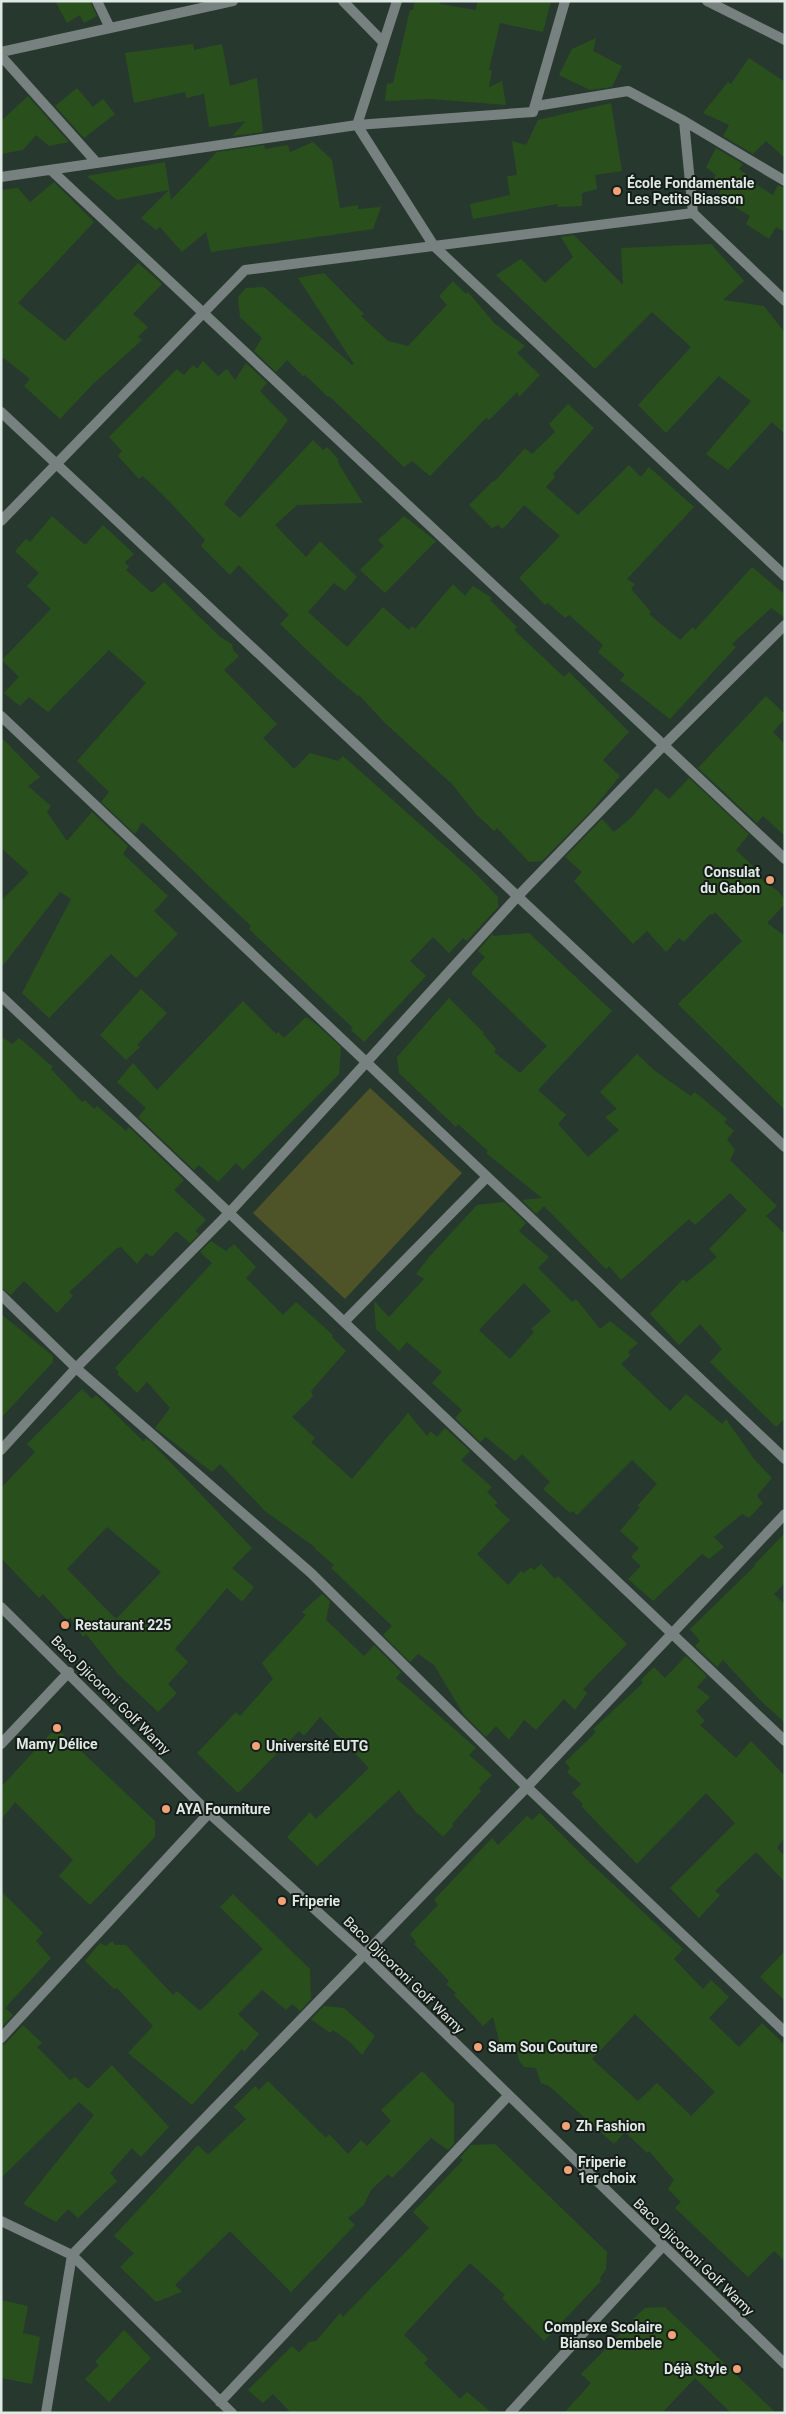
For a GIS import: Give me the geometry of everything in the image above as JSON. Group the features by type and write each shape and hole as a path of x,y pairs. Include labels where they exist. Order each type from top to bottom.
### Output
{"street":[{"path":"97,1 110,28"},
{"path":"1,52 233,1"},
{"path":"343,1 383,42"},
{"path":"356,125 397,1"},
{"path":"1,177 356,125 533,112 565,1"},
{"path":"707,1 785,40"},
{"path":"1,56 97,163"},
{"path":"536,106 628,91 684,121 785,181"},
{"path":"684,121 692,213 785,301"},
{"path":"356,125 434,246 785,576"},
{"path":"51,170 785,859"},
{"path":"1,521 245,270 692,213"},
{"path":"1,412 57,462 785,1147"},
{"path":"1,1450 76,1368 229,1213 518,896 664,745 785,626"},
{"path":"1,716 785,1459"},
{"path":"1,996 785,1741"},
{"path":"344,1322 487,1177"},
{"path":"1,1296 76,1368 311,1573 527,1788 785,2032"},
{"path":"46,2413 72,2256 363,1953 527,1788 785,1514"},
{"name":"Baco Djicoroni Golf Wamy","path":"1,1608 69,1672 209,1813 363,1953 662,2247 785,2364"},
{"path":"1,1744 69,1672"},
{"path":"1,2038 209,1813"},
{"path":"220,2402 508,2096"},
{"path":"1,2221 72,2256 232,2413"},
{"path":"510,2413 662,2247"}],"green space":[{"path":"370,1088 462,1173 345,1299 253,1213"}],"building":[{"path":"55,1 90,1 97,16 84,23 80,15 67,23"},
{"path":"415,1 440,1 440,4 476,10 477,1 551,1 543,32 500,23 489,70 492,70 489,87 502,81 506,105 431,99 385,101 387,84 393,83 410,10 413,10"},
{"path":"596,38 593,51 622,66 612,87 590,90 559,75 572,49"},
{"path":"193,44 194,50 222,44 230,86 257,78 263,132 232,136 246,121 209,127 204,94 186,98 185,92 134,103 125,53"},
{"path":"749,58 785,82 785,158 766,141 753,154 723,136 729,125 703,113 728,82 731,84"},
{"path":"77,88 93,107 103,99 115,114 84,138 55,106"},
{"path":"28,96 69,142 49,146 36,135 23,150 1,154 1,121"},
{"path":"611,103 622,171 595,175 597,189 582,193 582,206 558,207 557,204 473,219 470,204 510,195 507,176 517,175 512,141 526,145 538,120"},
{"path":"313,142 332,160 340,208 358,205 358,209 381,207 373,229 211,252 206,232 182,252 160,227 156,230 141,218 169,190 117,200 87,176 165,162 171,200 217,152 264,145 265,149 288,145 290,152"},
{"path":"716,148 743,164 739,169 746,174 744,177 773,195 778,185 785,188 785,232 776,227 769,239 746,224 750,216 735,207 737,203 719,193 722,186 711,183 716,175 706,167"},
{"path":"54,182 94,222 18,303 65,341 138,263 162,284 133,314 148,327 138,337 142,340 93,384 60,419 24,386 30,379 1,356 1,190 18,188 30,202"},
{"path":"574,235 623,285 621,248 711,244 744,281 723,300 764,306 785,333 785,434 772,422 728,470 706,454 751,401 719,376 666,433 638,405 691,347 652,312 595,369 496,275 521,259 545,283 573,257 561,237"},
{"path":"324,273 364,314 361,316 388,341 408,346 447,305 439,296 453,281 466,294 468,292 495,324 525,346 517,353 540,375 519,397 517,392 489,420 486,418 430,476 412,461 404,467 329,396 305,375 303,376 287,360 276,372 254,351 262,338 240,317 238,297 246,288 264,287 352,365 354,364 298,278"},
{"path":"203,361 218,376 227,369 235,380 246,363 267,383 260,391 288,420 224,504 240,518 313,440 323,450 327,447 338,459 338,463 363,503 297,505 275,525 306,557 320,541 357,577 345,591 334,583 308,612 347,647 383,607 409,630 412,626 415,629 453,584 465,596 473,586 492,598 490,600 517,627 514,630 564,677 569,672 629,732 603,760 620,776 592,810 542,861 529,862 497,828 494,831 476,814 452,784 385,723 359,695 329,671 280,624 289,615 239,565 230,575 201,546 205,540 169,501 143,476 139,479 118,456 122,451 109,437 177,369 184,375 193,365 197,369"},
{"path":"568,404 594,428 553,474 555,477 546,487 578,515 629,465 641,477 649,467 694,507 627,579 635,584 631,589 651,612 649,614 680,640 693,627 695,630 752,567 783,593 785,618 771,608 732,644 736,647 670,719 620,680 625,675 598,652 603,645 569,615 565,618 548,603 545,605 519,578 560,536 524,505 503,529 498,525 492,528 469,505 494,482 525,448 532,454 555,432 549,424"},
{"path":"52,516 85,545 103,525 134,554 125,562 129,567 126,570 152,593 164,582 220,637 232,644 233,650 239,656 224,670 277,724 263,738 294,769 310,753 338,761 343,756 475,873 498,897 498,907 467,941 463,938 449,953 433,937 410,961 426,976 364,1042 351,1030 353,1028 249,929 251,926 142,822 135,834 101,802 109,792 77,761 146,683 109,650 48,712 29,697 20,706 4,693 19,677 2,660 51,609 27,586 39,573 15,551 26,539 30,542"},
{"path":"404,516 436,541 385,593 360,570 384,546 378,540"},
{"path":"766,696 785,714 785,719 773,732 785,744 785,836 763,816 757,823 698,768"},
{"path":"1,737 40,777 28,786 51,806 47,812 67,841 92,812 128,846 123,854 168,896 154,911 178,934 136,978 111,954 49,1018 22,993 71,899 60,892 1,968 1,901 29,873 1,848"},
{"path":"689,778 749,834 736,850 753,866 749,871 778,891 785,900 785,904 767,923 785,936 785,1110 678,1004 742,941 715,912 712,915 710,914 684,942 679,938 666,952 647,931 633,944 574,881 582,872 565,857 602,819 614,832 632,817 656,788 669,799"},
{"path":"493,933 493,936 529,933 612,1011 538,1090 566,1115 558,1124 588,1157 619,1130 605,1117 617,1109 600,1092 637,1054 655,1071 691,1096 695,1092 727,1119 724,1122 734,1131 727,1139 735,1150 730,1160 777,1206 766,1216 785,1234 785,1419 776,1427 710,1362 722,1349 700,1324 679,1345 650,1314 683,1279 687,1282 717,1257 709,1249 747,1210 730,1193 695,1225 689,1219 621,1280 609,1266 606,1269 544,1206 536,1214 522,1200 542,1198 486,1153 488,1151 458,1124 456,1127 399,1073 397,1057 449,998 484,1033 496,1049 494,1052 520,1073 547,1046 471,973 485,957 478,951"},
{"path":"141,989 167,1013 137,1045 140,1047 126,1060 100,1035"},
{"path":"243,1001 276,1034 278,1032 284,1038 306,1017 316,1024 341,1047 339,1074 243,1170 236,1163 218,1182 199,1165 194,1170 138,1117 146,1108 117,1082 133,1063 157,1090"},
{"path":"1,1036 12,1044 19,1038 53,1067 51,1069 82,1102 85,1100 94,1109 97,1106 126,1131 129,1127 184,1180 174,1190 206,1220 195,1231 199,1234 190,1243 176,1231 152,1257 146,1253 137,1264 121,1247 117,1248 69,1292 73,1296 57,1313 24,1281 11,1295 1,1288"},
{"path":"504,1202 526,1223 519,1231 549,1257 538,1268 572,1302 576,1299 600,1329 610,1321 638,1343 628,1352 630,1356 621,1364 670,1411 686,1394 722,1424 726,1419 754,1459 772,1478 757,1496 763,1503 749,1518 742,1514 714,1537 724,1547 709,1559 702,1554 653,1601 628,1579 641,1566 631,1557 639,1548 620,1531 640,1507 637,1506 657,1484 632,1460 577,1515 573,1511 570,1513 543,1489 550,1482 522,1454 515,1461 486,1437 480,1442 455,1418 462,1410 432,1383 442,1372 407,1342 399,1351 376,1329 374,1301 389,1317 424,1279 416,1274 430,1256 477,1205","holes":["524,1283 551,1311 531,1329 534,1332 510,1359 479,1330"]},
{"path":"211,1241 226,1251 234,1244 256,1267 246,1278 283,1315 296,1302 333,1335 332,1337 346,1351 311,1391 313,1396 292,1417 315,1438 311,1442 352,1479 408,1413 427,1436 431,1431 437,1437 445,1428 470,1451 461,1460 492,1487 487,1492 498,1503 494,1505 510,1520 477,1554 508,1585 521,1571 524,1573 531,1567 534,1570 541,1564 555,1579 558,1576 627,1644 583,1689 587,1693 575,1710 564,1699 536,1730 524,1720 509,1740 496,1726 486,1737 464,1715 434,1665 418,1654 410,1662 383,1635 392,1626 331,1568 334,1565 316,1548 265,1511 220,1464 212,1472 155,1428 170,1408 147,1382 137,1393 117,1374 119,1372 115,1368 212,1263 200,1252"},
{"path":"1,1314 53,1356 53,1362 1,1418"},
{"path":"82,1389 92,1399 96,1395 144,1442 146,1438 152,1443 252,1548 232,1568 254,1587 242,1602 227,1588 175,1649 188,1662 168,1684 177,1693 158,1712 118,1674 86,1634 83,1637 70,1617 67,1620 43,1594 39,1598 1,1558 1,1488 35,1452 27,1444","holes":["107,1527 161,1572 116,1619 67,1569"]},
{"path":"785,1533 785,1583 774,1594 785,1604 785,1723 759,1699 723,1660 717,1667 695,1646 700,1641 690,1629 755,1566"},
{"path":"322,1594 330,1601 326,1620 364,1656 374,1645 401,1672 396,1678 476,1748 469,1755 492,1775 479,1788 481,1791 443,1837 418,1815 399,1790 317,1866 287,1837 310,1812 316,1819 369,1768 320,1717 304,1736 299,1731 238,1793 197,1753 236,1712 240,1716 273,1679 262,1663 306,1615 302,1612"},
{"path":"686,1656 707,1676 697,1687 710,1697 696,1711 705,1721 700,1725 736,1758 751,1741 785,1776 785,1837 777,1848 785,1856 785,1882 756,1852 715,1891 720,1895 699,1918 670,1888 735,1823 706,1793 637,1864 581,1806 583,1804 572,1793 581,1784 567,1772 570,1768 565,1762 596,1732 593,1729 643,1683 641,1680 654,1667 665,1678"},
{"path":"61,1732 155,1821 155,1837 90,1905 59,1876 73,1860 15,1802 1,1820 1,1787 51,1733"},
{"path":"540,1813 586,1859 683,1949 674,1959 703,1989 711,1980 729,1997 709,2018 739,2047 762,2023 785,2045 785,2261 774,2251 748,2277 675,2208 681,2202 668,2189 674,2180 649,2151 647,2153 625,2132 614,2144 549,2086 541,2083 536,2068 524,2067 519,2061 517,2052 505,2050 500,2045 493,2017 483,2026 454,1995 456,1993 446,1984 449,1981 414,1944 416,1942 410,1934 438,1905 434,1900 492,1838 498,1845 527,1816 532,1820","holes":["635,2014 715,2092 691,2116 657,2083 638,2101 592,2059"]},
{"path":"1,1891 43,1933 36,1941 51,1958 5,2008 13,2015 1,2028"},
{"path":"233,1894 310,1969 311,1999 300,2011 292,2004 286,2010 262,1990 238,2014 259,2034 244,2052 242,2049 192,2105 128,2053 153,2026 117,1988 114,1989 85,1961 100,1943 106,1946 112,1941 115,1945 126,1945 173,1995 177,1991 200,2011 263,1949 220,1907"},
{"path":"785,1951 785,2001 760,1977"},
{"path":"324,2006 344,2008 375,2036 362,2055 350,2042 333,2030 330,2033 311,2019"},
{"path":"23,2025 42,2043 37,2047 70,2080 75,2077 88,2089 112,2065 169,2127 141,2157 132,2148 110,2173 117,2181 78,2218 68,2209 56,2222 23,2204 94,2115 79,2102 1,2178 1,2045 6,2043"},
{"path":"422,2071 454,2104 454,2144 448,2150 431,2138 392,2178 388,2174 371,2190 364,2205 348,2218 355,2225 291,2292 230,2231 175,2285 182,2292 156,2302 120,2267 134,2253 114,2236 198,2145 208,2155 246,2119 234,2107 255,2086 259,2090 268,2081 326,2138 329,2134 348,2154 361,2140 367,2146 391,2121 381,2110"},
{"path":"495,2144 607,2252 606,2269 600,2278 601,2281 544,2341 502,2298 505,2295 470,2263 404,2335 428,2359 424,2363 460,2399 467,2392 492,2413 291,2413 273,2394 263,2403 248,2390 292,2346 299,2353 309,2342 316,2341 340,2313 343,2317 429,2228 413,2212 463,2160 460,2158 471,2145"},
{"path":"1,2300 28,2306 23,2333 40,2337 32,2384 1,2378"},
{"path":"665,2307 776,2413 731,2413 695,2378 662,2413 564,2413 591,2383 581,2374 633,2319 645,2308"},
{"path":"124,2330 151,2358 109,2402 85,2379 99,2365 95,2362"}],"place":[{"name":"École Fondamentale Les Petits Biasson","path":"617,191"},
{"name":"Consulat du Gabon","path":"770,880"},
{"name":"Restaurant 225","path":"65,1625"},
{"name":"Mamy Délice","path":"57,1728"},
{"name":"Université EUTG","path":"256,1746"},
{"name":"AYA Fourniture","path":"166,1809"},
{"name":"Friperie","path":"282,1901"},
{"name":"Sam Sou Couture","path":"478,2047"},
{"name":"Zh Fashion","path":"566,2126"},
{"name":"Friperie 1er choix","path":"568,2170"},
{"name":"Complexe Scolaire Bianso Dembele","path":"672,2335"},
{"name":"Déjà Style","path":"737,2369"}]}
